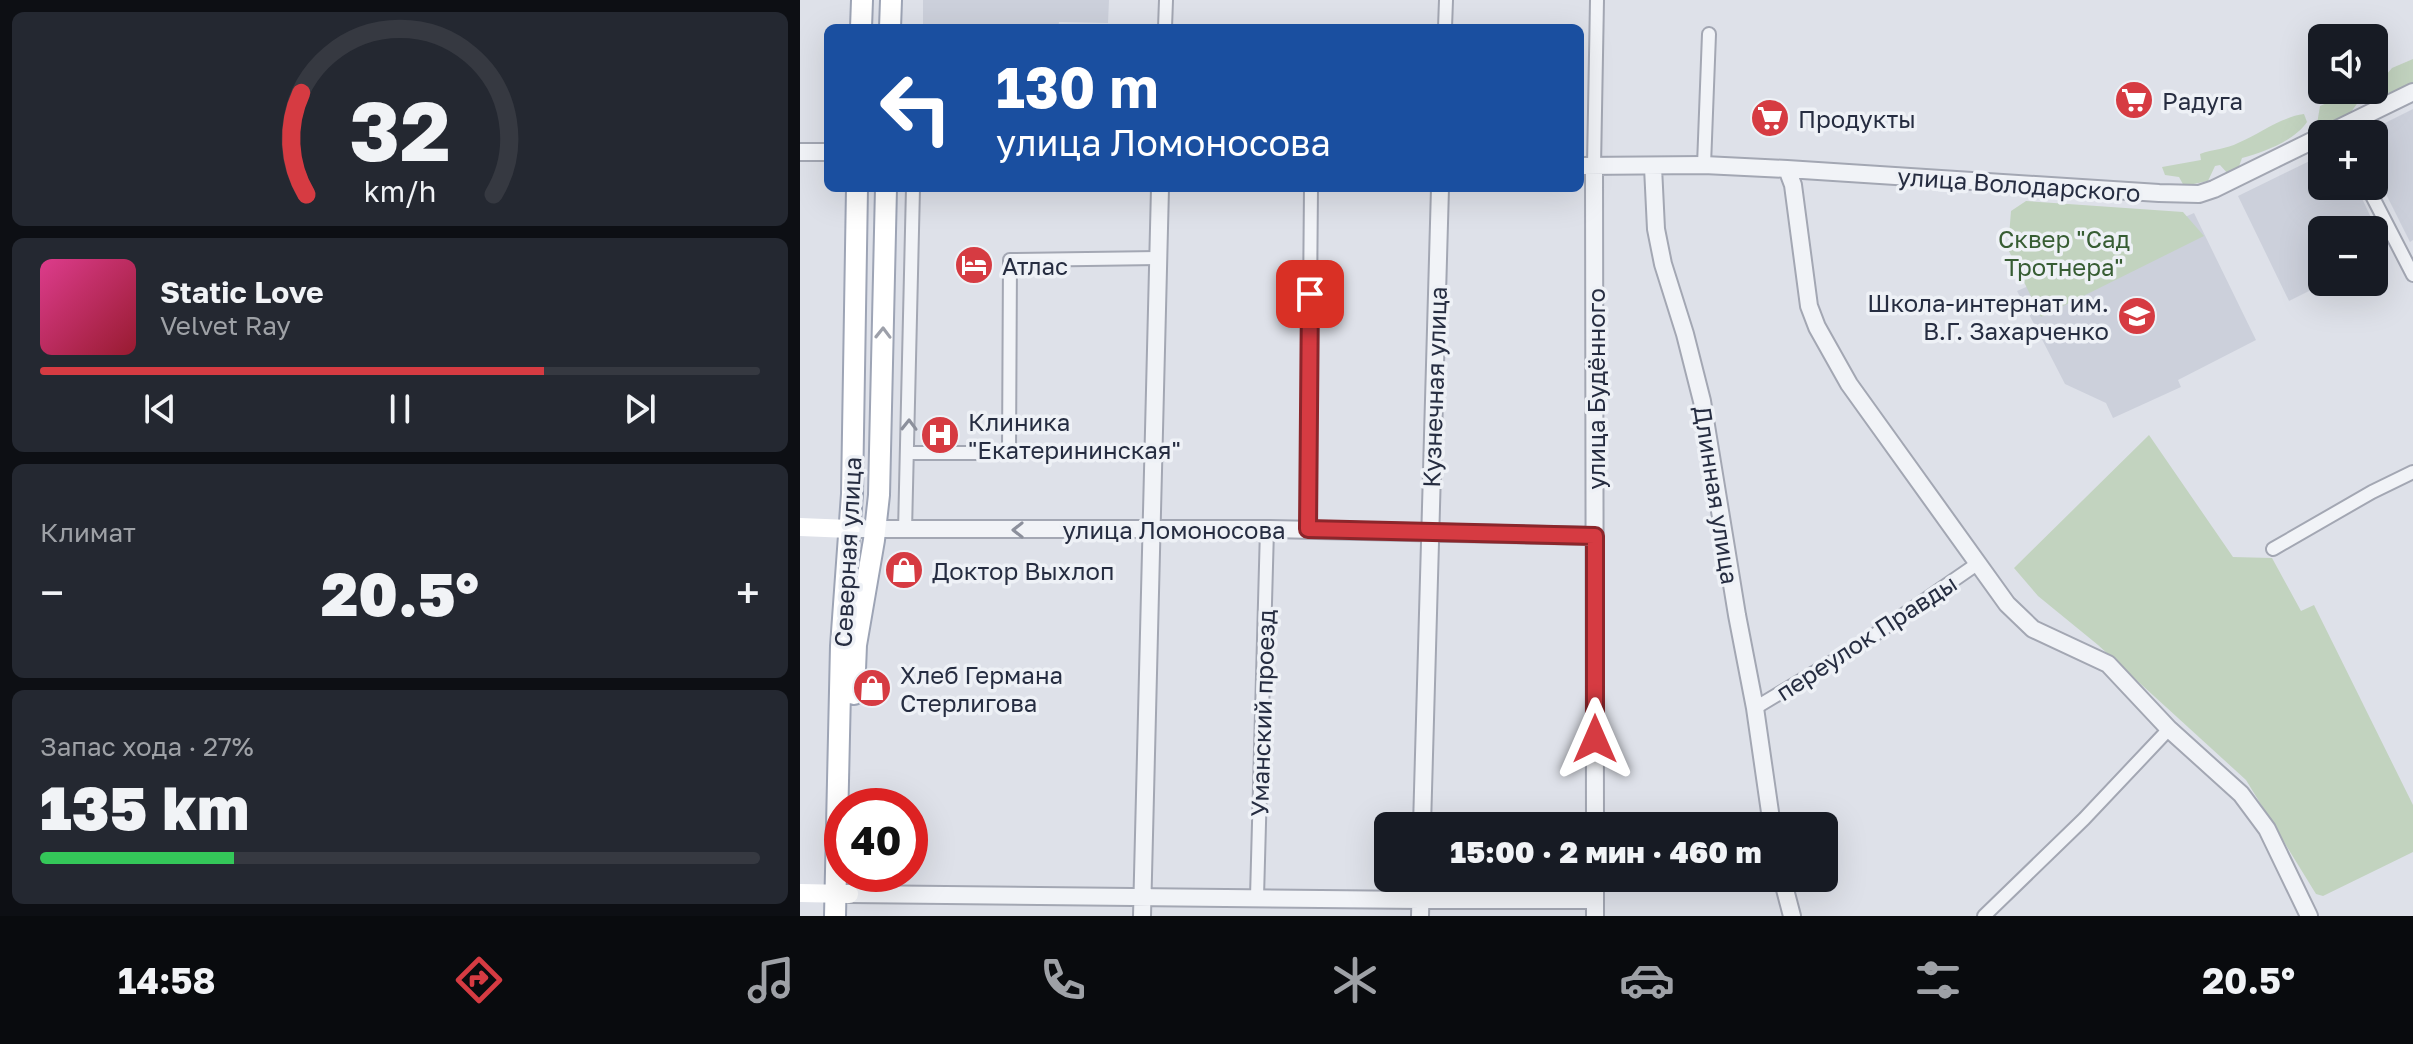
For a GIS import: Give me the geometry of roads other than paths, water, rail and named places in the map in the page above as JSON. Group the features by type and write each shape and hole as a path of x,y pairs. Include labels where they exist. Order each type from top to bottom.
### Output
{"main road":[{"path":"861,24 862,0"},
{"path":"890,24 891,0"},
{"name":"Северная улица","path":"843,788 841,646 852,494 857,192"},
{"name":"Северная улица","path":"852,788 856,645 879,495 886,192"},
{"name":"улица Ломоносова","path":"800,527 850,529"},
{"path":"800,893 824,890"},
{"name":"Северная улица","path":"835,916 842,892"},
{"name":"Северная улица","path":"845,892 848,916"}],"street":[{"path":"1165,24 1166,0"},
{"path":"1445,24 1446,0"},
{"name":"улица Будённого","path":"1595,812 1595,536 1587,166 1597,0"},
{"path":"1704,165 1709,34"},
{"name":"улица Володарского","path":"2357,120 2413,92"},
{"name":"улица Володарского","path":"1587,166 1704,165 2199,194 2308,144"},
{"path":"800,152 824,152"},
{"name":"Длинная улица","path":"1653,167 1656,229 1702,401 1770,812"},
{"path":"1787,169 1793,185 1809,306 1817,327 1849,384 2007,604 2033,629 2108,664 2169,729 2241,794 2267,829 2309,916"},
{"path":"905,531 913,192"},
{"path":"1142,916 1160,192"},
{"path":"1308,529 1311,192"},
{"name":"Кузнечная улица","path":"1422,812 1440,192"},
{"path":"2374,200 2413,275"},
{"path":"908,453 1009,453 1010,260 1158,258"},
{"path":"2273,549 2413,472"},
{"name":"улица Ломоносова","path":"850,529 1308,529 1595,536"},
{"name":"Уманский проезд","path":"1257,897 1267,529"},
{"name":"переулок Правды","path":"1755,708 1857,647 1977,564"},
{"path":"1984,916 2084,819 2169,729"},
{"path":"928,889 1257,897 1420,908 1595,908"},
{"path":"1786,892 1792,916"}],"place":[{"name":"Радуга","path":"2134,100"},
{"name":"Продукты","path":"1770,118"},
{"name":"Атлас","path":"974,265"},
{"name":"Школа-интернат им. В.Г. Захарченко","path":"2137,316"},
{"name":"Клиника \"Екатерининская\"","path":"940,435"},
{"name":"Доктор Выхлоп","path":"904,570"},
{"name":"Хлеб Германа Стерлигова","path":"872,688"}],"park label":[{"name":"Сквер \"Сад Тротнера\"","path":"2064,252"}]}
